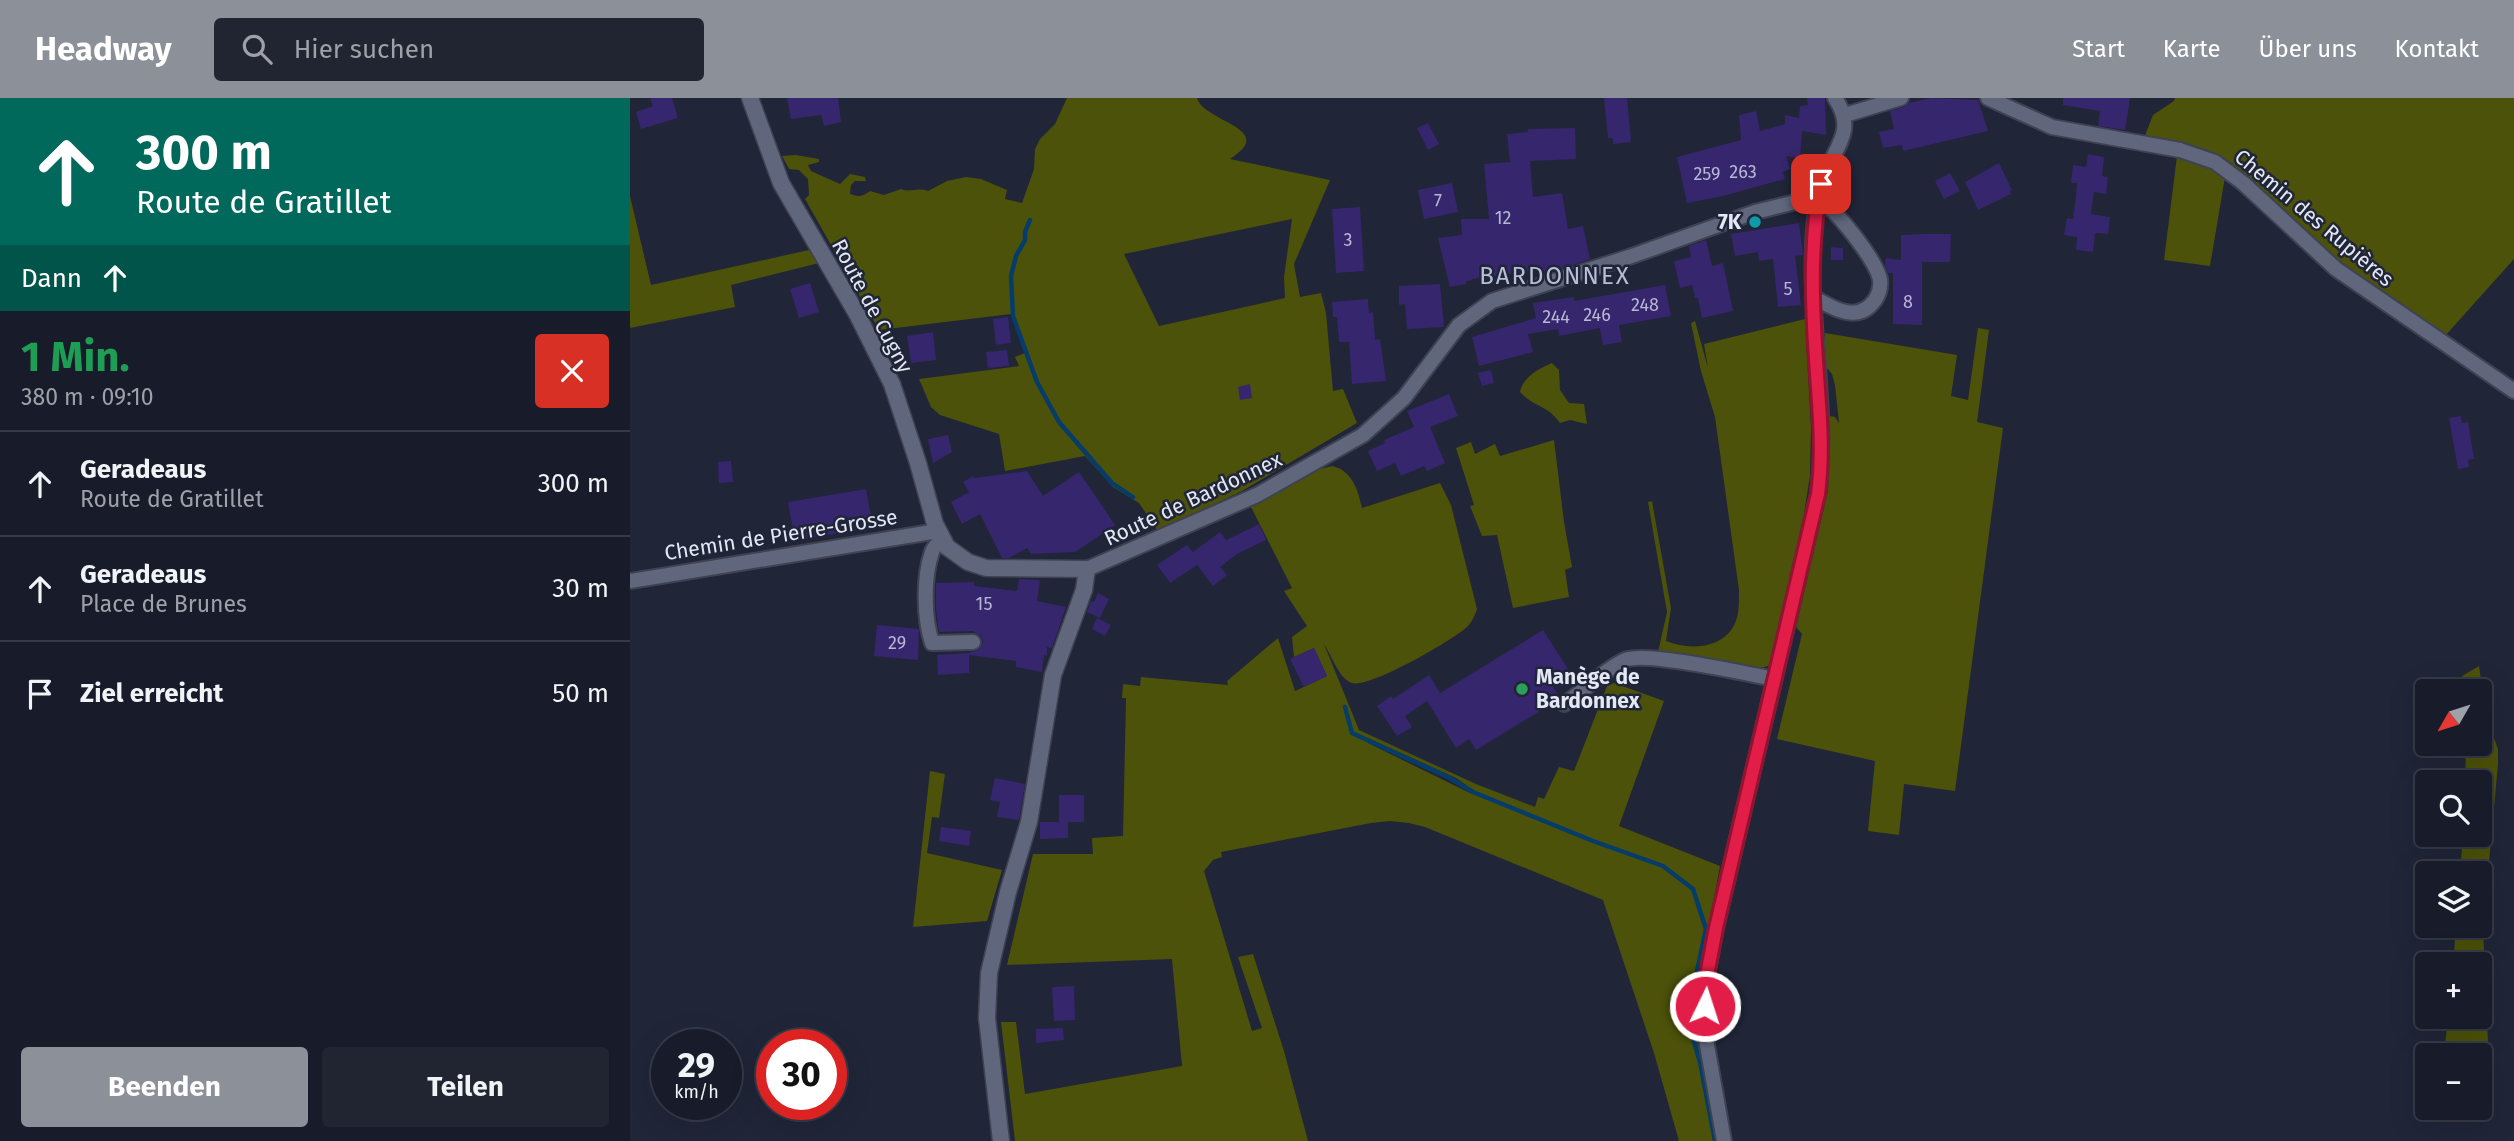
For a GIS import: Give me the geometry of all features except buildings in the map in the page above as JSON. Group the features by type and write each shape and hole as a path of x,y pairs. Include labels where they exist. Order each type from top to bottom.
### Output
{"street":[{"name":"Route de Cugny","path":"750,98 781,183 857,314 892,384 940,535"},
{"path":"1724,1141 1706,1034 1707,975 1809,538 1821,466 1814,298 1815,218 1825,173 1844,135 1845,115 1835,98"},
{"path":"1845,115 1901,98"},
{"name":"Chemin des Rupières","path":"1988,98 2060,129 2180,150 2215,162 2243,183 2336,269 2514,391"},
{"name":"Route de Bardonnex","path":"1001,1141 987,1018 989,973 1008,892 1029,822 1054,675 1084,590 1087,569 1257,495 1363,435 1404,398 1459,326 1492,301 1618,261 1755,212 1804,200 1818,200"},
{"path":"1814,298 1832,308 1854,313 1868,308 1874,302 1880,286 1876,268 1869,258 1833,210 1818,200"},
{"path":"972,642 932,643 928,631 925,607 932,550 940,535 960,557 986,568 1087,569"},
{"name":"Chemin de Pierre-Grosse","path":"630,581 940,535"},
{"path":"1564,704 1616,665 1632,657 1656,658 1774,679"}],"green space":[{"path":"1067,98 1197,98 1202,106 1243,132 1246,140 1243,148 1230,159 1330,180 1294,264 1300,297 1321,293 1326,313 1333,391 1343,389 1357,423 1242,491 1158,531 1139,503 1113,487 1085,456 1005,471 999,434 940,415 931,407 919,379 1019,366 1015,357 1025,353 1011,314 879,330 805,199 809,195 808,179 799,170 789,169 782,156 796,155 819,159 819,162 808,165 811,171 840,184 850,174 865,177 866,181 855,181 851,185 850,194 856,196 870,191 884,195 901,189 928,191 947,181 966,177 981,179 1007,190 1005,199 1022,203 1034,169 1035,149 1040,139 1055,124","holes":["1292,219 1284,277 1285,298 1159,326 1124,254"]},
{"path":"2175,98 2514,98 2514,259 2445,336 2342,266 2305,235 2231,163 2206,151 2144,138 2153,115"},
{"path":"2177,156 2203,165 2225,177 2210,266 2164,260"},
{"path":"630,196 651,285 809,250 819,263 731,285 735,307 630,328"},
{"path":"1805,319 1811,428 1810,476 1771,661 1768,666 1758,669 1658,652 1667,612 1648,502 1652,501 1671,608 1666,641 1699,646 1720,640 1734,625 1738,610 1739,590 1715,417 1701,371 1691,323 1695,321 1708,368 1704,344"},
{"path":"1978,328 1989,330 1977,422 2003,428 1955,791 1904,784 1899,835 1868,831 1875,761 1777,739 1802,634 1796,627 1828,491 1830,416 1835,417 1839,423 1835,385 1832,374 1825,366 1825,333 1957,355 1951,396 1968,400"},
{"path":"1552,363 1559,370 1560,390 1569,403 1584,404 1587,424 1570,420 1560,423 1550,412 1520,392 1528,378"},
{"path":"1554,440 1572,567 1565,570 1569,597 1513,608 1497,535 1482,536 1470,506 1474,505 1456,448 1471,442 1475,454 1495,444 1500,456"},
{"path":"1332,466 1345,472 1356,488 1362,508 1440,483 1451,505 1477,609 1465,629 1453,637 1407,664 1361,683 1352,683 1343,677 1324,644 1359,730 1476,784 1535,807 1538,797 1544,799 1559,767 1574,771 1607,686 1614,683 1664,701 1619,826 1720,866 1702,964 1698,1003 1700,1052 1717,1141 1679,1141 1654,1053 1603,900 1425,827 1390,821 1221,852 1222,857 1213,860 1204,871 1252,1031 1262,1028 1238,957 1253,954 1284,1051 1308,1141 1015,1141 1001,1022 1016,1022 1025,1094 1182,1066 1172,959 1007,965 1033,854 1093,854 1092,838 1123,836 1126,698 1122,698 1123,684 1140,686 1141,677 1228,685 1227,681 1278,638 1295,691 1327,676 1314,648 1294,657 1292,637 1307,626 1284,591 1292,588 1250,505 1320,469","holes":["1370,739 1456,778 1473,790 1472,794 1368,743"]},
{"path":"2479,666 2481,679 2462,679 2462,676"},
{"path":"2492,733 2498,749 2498,764 2492,829 2492,770 2465,770 2466,756 2492,756"},
{"path":"930,771 945,774 939,818 932,817 927,853 1002,870 987,921 913,927"},
{"path":"2462,847 2490,847 2489,861 2461,861"},
{"path":"2455,938 2483,938 2484,952 2454,952"},
{"path":"2447,1029 2487,1029 2488,1043 2445,1043"}],"waterway":[{"path":"1030,220 1011,276 1013,316 1037,382 1059,422 1112,483 1133,497"},
{"path":"1345,707 1352,733 1448,777 1473,792 1593,841 1663,866 1693,889 1706,929 1687,1028 1700,1062 1715,1141"}],"place":[{"name":"7K","path":"1755,222"},
{"name":"Manège de Bardonnex","path":"1522,689"}],"district":[{"name":"BARDONNEX","path":"1555,276"}],"route":[{"path":"1705,1006 1707,975 1716,928 1818,494 1821,424 1814,275 1815,218 1821,184"}]}
